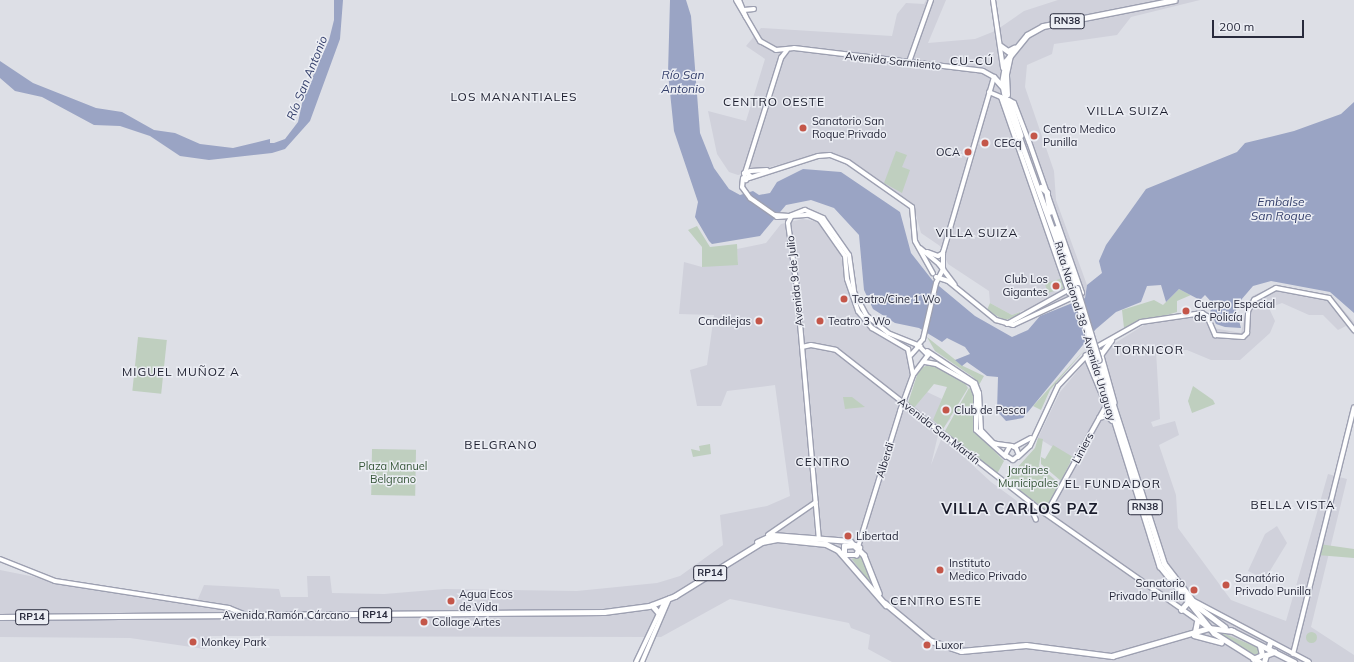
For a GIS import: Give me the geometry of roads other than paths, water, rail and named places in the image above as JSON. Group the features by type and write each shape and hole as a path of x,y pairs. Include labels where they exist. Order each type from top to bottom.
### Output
{"main road":[{"path":"736,0 747,22 763,44 776,50 780,58"},
{"path":"740,0 747,22"},
{"path":"910,62 926,10 931,0"},
{"path":"993,0 1002,48 1003,71 1000,78 994,77"},
{"name":"RN38","path":"1011,54 1015,47 1032,32 1048,25 1174,0"},
{"path":"744,10 754,9"},
{"path":"1002,48 1008,51 1015,47"},
{"path":"789,226 753,202 745,190 746,172 780,58 791,48"},
{"name":"Avenida Sarmiento","path":"776,50 791,48 983,71 994,77"},
{"path":"1002,48 1011,54"},
{"name":"Ruta Nacional 38 - Avenida Uruguay","path":"1011,54 1003,71 1002,87 1013,121 1022,141"},
{"name":"Ruta Nacional 38 - Avenida Uruguay","path":"1011,54 1006,74 1008,99 1038,188 1076,289"},
{"path":"994,77 1002,87 1008,99"},
{"path":"911,359 923,339 936,283 937,276 935,267 943,252 994,77"},
{"path":"746,178 773,168 821,155 848,162 912,207 917,245 937,276 959,290 983,311 1007,324 1022,324 1051,306 1081,295 1074,266 1047,192 1022,141 1011,129 1001,97 989,92"},
{"path":"1011,129 1013,121"},
{"path":"1022,141 1038,188 1068,290 1076,297"},
{"path":"746,172 773,168"},
{"path":"1038,188 1047,192"},
{"name":"Ruta Nacional 38 - Avenida Uruguay","path":"1038,188 1050,212 1076,289 1150,525 1164,563 1188,600"},
{"path":"1047,192 1050,212"},
{"path":"790,217 805,210 823,218 848,255 854,292 866,315 888,333 927,350 975,383 979,393 980,430 993,443 1012,446"},
{"path":"776,216 790,217 809,215 820,220 845,256 847,279 858,311 872,328 905,346 911,359 922,364 933,362 972,384 976,395 976,430 1006,457 1013,460 1028,449 1052,393 1086,355 1094,348 1111,340 1141,322 1198,313 1207,316 1215,335 1243,338 1248,333 1248,311 1254,300 1276,288 1328,298 1354,330"},
{"name":"Avenida 9 de Julio","path":"790,217 789,226 802,347 819,539"},
{"path":"917,245 938,262 959,290"},
{"path":"923,251 938,256 943,252"},
{"path":"937,276 943,268 943,252"},
{"path":"935,267 943,268"},
{"path":"1007,324 1049,302 1068,290"},
{"path":"923,339 927,350"},
{"path":"1099,360 1102,351 1111,340"},
{"name":"Avenida San Martín","path":"802,347 812,345 834,349 1027,500 1197,622 1209,628"},
{"path":"1094,348 1099,360"},
{"name":"Alberdi","path":"858,547 903,403 913,375 928,357 927,350"},
{"path":"1086,355 1107,404"},
{"name":"Alberdi","path":"911,359 913,375"},
{"name":"Ruta Nacional 38 - Avenida Uruguay","path":"1099,360 1107,404 1112,421 1134,494 1160,566 1188,600"},
{"name":"Liniers","path":"1046,514 1107,404"},
{"path":"1292,654 1354,407"},
{"path":"1099,418 1106,415 1112,421"},
{"path":"1006,457 1005,451 1033,435"},
{"path":"1012,446 1018,457"},
{"path":"1124,459 1137,482"},
{"path":"1134,494 1138,514"},
{"path":"1027,500 1036,520"},
{"path":"1137,501 1150,525"},
{"name":"Avenida Ramón Cárcano","path":"643,606 679,591 781,528 816,502"},
{"path":"780,537 778,532 781,528"},
{"name":"RP14","path":"768,536 846,540 858,547 886,605"},
{"name":"Avenida Ramón Cárcano","path":"0,617 564,615 652,605 667,600 762,542 780,537"},
{"name":"RP14","path":"780,537 826,544 845,554 886,605 931,642 961,651 1026,645 1112,656 1209,628 1233,631"},
{"path":"813,542 819,539 826,544"},
{"path":"846,546 858,547 856,555 845,554 846,546"},
{"path":"0,559 64,582 229,608 247,616"},
{"path":"636,662 658,612 667,600 679,591"},
{"path":"642,662 667,600"},
{"path":"1181,610 1188,600 1308,662"},
{"name":"RN38","path":"1188,600 1209,628 1226,644 1260,662"},
{"name":"RN38","path":"1188,600 1208,616 1233,631 1294,662"},
{"path":"652,605 658,612"},
{"path":"1192,634 1197,622"},
{"path":"1242,635 1244,630"},
{"name":"RP14","path":"1192,634 1203,634 1226,644"},
{"path":"1268,649 1270,643"},
{"path":"1253,659 1262,655 1259,644"},
{"path":"1264,662 1266,655 1274,652"}],"water":[{"name":"Río San Antonio","path":"334,0 343,0 340,39 310,121 285,149 272,153 209,160 180,156 150,136 120,126 94,125 42,97 15,91 0,78 0,61 33,83 96,108 122,112 154,130 175,133 200,144 233,148 270,139 270,143 274,143 285,139 298,122 303,99 329,40 334,20"},
{"name":"Embalse San Roque","path":"670,0 686,0 691,16 700,133 714,168 729,189 740,195 753,191 759,195 770,193 777,182 803,169 841,172 900,212 911,253 933,281 975,316 1012,337 1028,330 1040,316 1085,298 1087,285 1102,273 1099,261 1106,245 1146,189 1237,152 1245,143 1294,131 1341,114 1354,102 1354,313 1330,292 1271,281 1253,286 1235,307 1241,328 1225,327 1216,324 1210,311 1215,306 1205,295 1200,300 1179,289 1166,302 1161,285 1147,286 1141,302 1116,312 1096,329 1023,418 1006,421 997,411 998,377 987,376 967,362 962,366 955,360 970,354 965,347 947,338 942,342 919,328 895,323 873,309 864,290 859,235 834,208 811,200 786,205 760,236 712,244 709,241 695,217 698,202 674,131 668,73"}],"place":[{"name":"Sanatorio San Roque Privado","path":"803,128"},
{"name":"Centro Medico Punilla","path":"1034,136"},
{"name":"CECq","path":"985,143"},
{"name":"OCA","path":"968,152"},
{"name":"Club Los Gigantes","path":"1056,286"},
{"name":"Teatro/Cine 1 Wo","path":"844,299"},
{"name":"Cuerpo Especial de Policía","path":"1186,311"},
{"name":"Candilejas","path":"759,321"},
{"name":"Teatro 3 Wo","path":"820,321"},
{"name":"Club de Pesca","path":"946,410"},
{"name":"Libertad","path":"848,536"},
{"name":"Instituto Medico Privado","path":"940,570"},
{"name":"Sanatório Privado Punilla","path":"1226,585"},
{"name":"Sanatorio Privado Punilla","path":"1194,590"},
{"name":"Agua Ecos de Vida","path":"451,601"},
{"name":"Collage Artes","path":"424,622"},
{"name":"Monkey Park","path":"193,642"},
{"name":"Luxor","path":"927,645"}],"district":[{"name":"CU-CÚ","path":"972,61"},
{"name":"LOS MANANTIALES","path":"514,97"},
{"name":"CENTRO OESTE","path":"774,102"},
{"name":"VILLA SUIZA","path":"1128,111"},
{"name":"VILLA SUIZA","path":"977,233"},
{"name":"TORNICOR","path":"1149,350"},
{"name":"MIGUEL MUÑOZ A","path":"181,372"},
{"name":"BELGRANO","path":"501,445"},
{"name":"CENTRO","path":"823,462"},
{"name":"EL FUNDADOR","path":"1113,484"},
{"name":"BELLA VISTA","path":"1293,505"},
{"name":"VILLA CARLOS PAZ","path":"1020,509"},
{"name":"CENTRO ESTE","path":"936,601"}],"park label":[{"name":"Plaza Manuel Belgrano","path":"393,473"},
{"name":"Jardines Municipales","path":"1028,477"}]}
